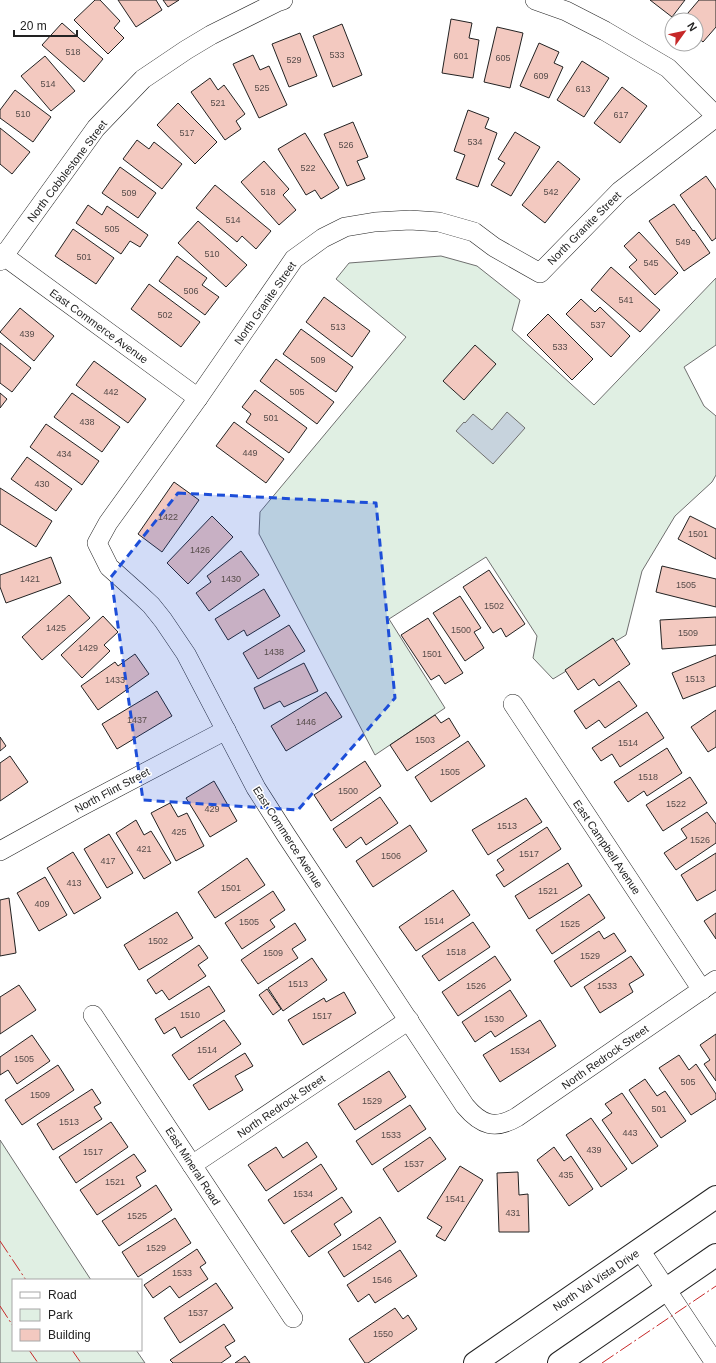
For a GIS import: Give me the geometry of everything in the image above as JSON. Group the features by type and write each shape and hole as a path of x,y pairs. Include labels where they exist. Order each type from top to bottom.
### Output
{"main road":[{"name":"North Val Vista Drive","path":"475,1363 716,1197"},
{"path":"559,1363 716,1255"}],"street":[{"name":"North Cobblestone Street","path":"1,257 96,128 143,79 211,35 283,0"},
{"path":"535,0 566,11 605,31 668,68 716,117"},
{"name":"North Granite Street","path":"98,543 108,523 198,398 294,260 323,238 345,226 375,222 410,220 439,222 474,232 494,247 540,273 620,191 716,117"},
{"name":"East Commerce Avenue","path":"1,257 198,398"},
{"name":"East Commerce Avenue","path":"98,543 108,567 146,601 163,620 175,637 186,654 256,788 466,1106 472,1114 490,1125"},
{"name":"East Campbell Avenue","path":"513,704 709,985"},
{"name":"North Flint Street","path":"0,851 226,730"},
{"name":"North Redrock Street","path":"490,1125 499,1125 509,1122 517,1117 709,985"},
{"name":"East Mineral Road","path":"93,1015 293,1318"},
{"name":"North Redrock Street","path":"192,1165 409,1020"},
{"path":"640,1250 715,1363"}],"highlighted area":[{"path":"178,493 376,503 395,698 298,810 143,800 111,577"}],"green space":[{"path":"441,256 477,266 520,300 512,330 594,405 716,278 716,345 684,367 704,406 716,416 716,475 712,482 675,516 642,571 626,635 553,679 533,658 537,636 486,557 389,619 445,708 375,755 259,534 260,512 406,337 336,279 349,263"},
{"path":"0,1140 90,1279 12,1279 12,1351 137,1351 145,1363 0,1363"}],"shaded area":[{"path":"507,412 525,428 493,464 456,431 473,414 492,430"}],"building":[{"path":"95,0 100,0 120,21 114,28 124,38 108,54 74,20"},
{"path":"118,0 156,0 162,10 136,27"},
{"path":"163,0 179,0 168,7"},
{"path":"650,0 685,0 676,12 666,12"},
{"path":"699,0 716,0 716,27 704,41 704,12 689,12"},
{"path":"451,19 472,23 469,38 479,40 473,78 442,73"},
{"path":"62,23 103,59 84,82 42,45"},
{"path":"342,24 362,75 333,87 313,36"},
{"path":"497,27 523,33 510,88 484,82"},
{"path":"300,33 317,76 289,87 272,44"},
{"path":"539,43 559,52 554,63 563,67 549,98 520,86"},
{"path":"253,55 260,70 269,66 287,105 259,118 233,64"},
{"path":"45,56 75,91 51,111 21,76"},
{"path":"582,61 609,78 584,117 557,100"},
{"path":"210,78 218,90 224,85 245,114 236,121 241,129 225,140 191,92"},
{"path":"622,87 647,106 620,143 594,123"},
{"path":"15,90 51,117 33,142 0,118 0,110"},
{"path":"178,103 217,142 195,164 157,125"},
{"path":"468,110 489,118 485,128 497,133 478,187 456,179 465,155 454,151"},
{"path":"353,122 368,157 357,161 365,179 347,186 324,134"},
{"path":"0,128 30,152 12,174 0,164"},
{"path":"515,132 540,147 511,196 491,185 505,163 498,159"},
{"path":"305,133 339,188 321,199 315,190 306,195 278,149"},
{"path":"137,140 149,149 154,142 182,164 162,189 123,159"},
{"path":"264,161 289,189 283,195 296,210 279,225 241,182"},
{"path":"558,161 580,179 545,223 522,205"},
{"path":"120,167 156,193 138,218 102,193"},
{"path":"706,176 716,190 716,238 712,241 680,195"},
{"path":"215,185 271,231 256,249 242,236 237,242 196,208"},
{"path":"674,204 710,253 684,271 649,221"},
{"path":"88,205 102,215 107,206 148,235 140,247 130,241 121,254 76,223"},
{"path":"198,221 247,265 226,287 178,243"},
{"path":"73,229 114,258 96,284 55,256"},
{"path":"639,232 678,273 655,295 629,267 637,260 624,246"},
{"path":"177,256 207,278 202,285 219,297 205,315 159,281"},
{"path":"611,267 660,310 640,332 591,290"},
{"path":"149,284 200,322 181,347 131,309"},
{"path":"324,297 370,331 352,357 306,322"},
{"path":"581,299 595,312 600,307 630,336 611,357 566,314"},
{"path":"20,308 54,336 34,361 0,332"},
{"path":"548,314 593,359 572,380 527,335"},
{"path":"301,329 353,367 336,392 283,354"},
{"path":"0,343 31,368 12,392 0,383"},
{"path":"475,345 496,364 464,400 443,381"},
{"path":"276,359 334,402 317,424 260,381"},
{"path":"94,361 146,399 128,423 76,385"},
{"path":"255,390 307,428 289,453 246,422 251,414 242,407"},
{"path":"0,393 7,399 0,408"},
{"path":"72,393 120,427 102,452 54,417"},
{"path":"234,422 284,459 266,483 216,446"},
{"path":"46,424 99,461 82,485 30,447"},
{"path":"27,457 72,489 56,511 11,479"},
{"path":"174,482 199,500 162,552 138,534"},
{"path":"0,488 52,521 36,547 0,524"},
{"path":"212,516 233,537 188,584 167,563"},
{"path":"690,516 716,529 716,559 678,539"},
{"path":"241,551 259,575 209,611 196,593 211,582 207,576"},
{"path":"51,557 61,583 6,603 0,587 0,575"},
{"path":"662,566 716,579 716,607 656,592"},
{"path":"489,570 525,624 506,637 501,628 493,633 463,587"},
{"path":"264,589 280,616 247,636 244,630 228,640 215,619"},
{"path":"69,595 90,618 42,660 22,637"},
{"path":"460,596 481,628 474,632 484,648 465,661 433,613"},
{"path":"103,616 118,632 104,645 110,651 82,678 61,655"},
{"path":"716,617 716,645 662,649 660,620"},
{"path":"428,618 463,673 445,684 439,675 431,680 401,635"},
{"path":"289,625 305,651 258,679 243,653"},
{"path":"613,638 630,664 599,686 594,679 578,690 565,670"},
{"path":"135,654 149,674 98,710 81,686 115,662 118,666"},
{"path":"716,655 716,686 683,699 672,673"},
{"path":"304,663 318,691 284,707 280,701 264,709 254,688"},
{"path":"619,681 637,706 605,728 599,720 586,729 574,711"},
{"path":"157,691 172,716 117,749 102,724"},
{"path":"326,692 342,717 286,751 271,726"},
{"path":"716,710 716,747 708,752 691,727"},
{"path":"647,712 664,738 620,767 612,754 601,761 592,748"},
{"path":"435,715 441,723 449,718 460,736 407,771 390,745"},
{"path":"0,737 6,746 0,751"},
{"path":"468,741 485,766 431,802 415,777"},
{"path":"667,748 682,773 647,796 644,791 628,802 614,782"},
{"path":"10,756 28,782 0,801 0,763"},
{"path":"365,761 381,786 331,821 314,795"},
{"path":"690,777 707,803 663,831 646,805"},
{"path":"214,781 237,821 210,837 186,798"},
{"path":"380,797 398,823 366,845 361,837 346,848 333,829"},
{"path":"526,798 542,822 488,855 472,830"},
{"path":"170,803 178,817 187,813 204,846 176,861 151,813"},
{"path":"707,812 716,824 716,843 676,870 664,853 687,838 681,829"},
{"path":"136,820 144,835 151,831 171,863 144,879 116,833"},
{"path":"410,825 427,851 373,887 356,861"},
{"path":"547,827 561,849 504,887 496,875 504,870 497,860"},
{"path":"109,834 133,873 107,888 84,849"},
{"path":"73,852 101,898 74,914 47,868"},
{"path":"716,853 716,890 697,901 681,875"},
{"path":"247,858 265,885 215,918 198,892"},
{"path":"568,863 582,886 529,919 515,896"},
{"path":"45,877 67,915 39,931 17,893"},
{"path":"453,890 470,915 416,951 399,927"},
{"path":"273,891 285,910 270,920 275,927 242,949 225,923"},
{"path":"589,894 605,918 552,954 536,930"},
{"path":"9,898 16,953 0,956 0,900"},
{"path":"177,912 193,938 139,970 124,945"},
{"path":"716,913 716,939 704,921"},
{"path":"473,922 490,947 439,981 422,956"},
{"path":"295,923 306,940 292,949 298,958 258,984 241,960"},
{"path":"599,931 604,939 614,933 626,951 571,987 554,961"},
{"path":"199,945 208,958 198,965 206,976 169,1000 162,990 156,994 147,980"},
{"path":"495,956 511,980 458,1016 442,992"},
{"path":"631,956 644,975 629,984 633,992 600,1013 584,987"},
{"path":"312,958 327,980 283,1011 268,988"},
{"path":"19,985 36,1010 0,1034 0,997"},
{"path":"209,986 225,1011 181,1038 175,1027 164,1034 155,1019"},
{"path":"267,989 281,1009 273,1015 259,995"},
{"path":"510,990 527,1016 495,1037 491,1031 475,1042 462,1022"},
{"path":"344,992 356,1013 303,1045 288,1020 324,998 326,1002"},
{"path":"224,1020 241,1044 189,1080 172,1055"},
{"path":"540,1020 556,1046 500,1082 483,1055"},
{"path":"716,1034 716,1081 704,1064 710,1060 700,1045"},
{"path":"32,1035 50,1061 17,1084 8,1070 0,1075 0,1057"},
{"path":"245,1053 253,1066 235,1076 243,1090 209,1110 193,1085"},
{"path":"679,1055 689,1070 696,1064 716,1094 716,1099 691,1115 659,1068"},
{"path":"58,1065 74,1090 22,1125 5,1100"},
{"path":"389,1071 406,1097 355,1130 338,1104"},
{"path":"645,1079 657,1096 665,1091 686,1121 661,1138 629,1090"},
{"path":"92,1089 101,1103 94,1107 102,1119 53,1150 37,1124"},
{"path":"622,1093 658,1146 632,1164 602,1120 612,1113 605,1104"},
{"path":"410,1105 426,1129 372,1165 356,1141"},
{"path":"591,1118 627,1169 601,1187 566,1135"},
{"path":"111,1122 128,1147 76,1183 59,1157"},
{"path":"430,1137 446,1159 398,1192 383,1169"},
{"path":"307,1142 317,1157 266,1191 248,1165 276,1147 283,1158"},
{"path":"554,1147 564,1161 571,1156 593,1189 569,1206 537,1160"},
{"path":"134,1154 146,1171 136,1177 141,1186 97,1215 80,1190"},
{"path":"321,1164 337,1189 284,1224 268,1200"},
{"path":"460,1166 483,1180 445,1241 436,1236 442,1227 427,1218"},
{"path":"518,1172 519,1195 528,1194 529,1232 499,1232 497,1173"},
{"path":"156,1185 172,1210 119,1246 102,1221"},
{"path":"342,1197 352,1212 334,1224 341,1235 309,1257 291,1231"},
{"path":"380,1217 396,1242 344,1277 328,1252"},
{"path":"175,1218 191,1243 138,1277 122,1252"},
{"path":"197,1249 206,1263 200,1267 208,1279 179,1298 170,1286 153,1298 144,1285"},
{"path":"400,1250 417,1276 375,1303 369,1294 358,1302 347,1285"},
{"path":"216,1283 233,1308 180,1343 164,1318"},
{"path":"395,1308 403,1319 408,1315 417,1329 368,1363 365,1363 349,1339"},
{"path":"224,1324 235,1341 225,1347 231,1356 221,1363 173,1363 170,1360"},
{"path":"245,1356 250,1363 235,1363"}],"power":[{"path":"0,1241 25,1279"},
{"path":"602,1363 716,1286"},
{"path":"0,1306 12,1324"},
{"path":"30,1351 38,1363"},
{"path":"73,1351 81,1363"}]}
